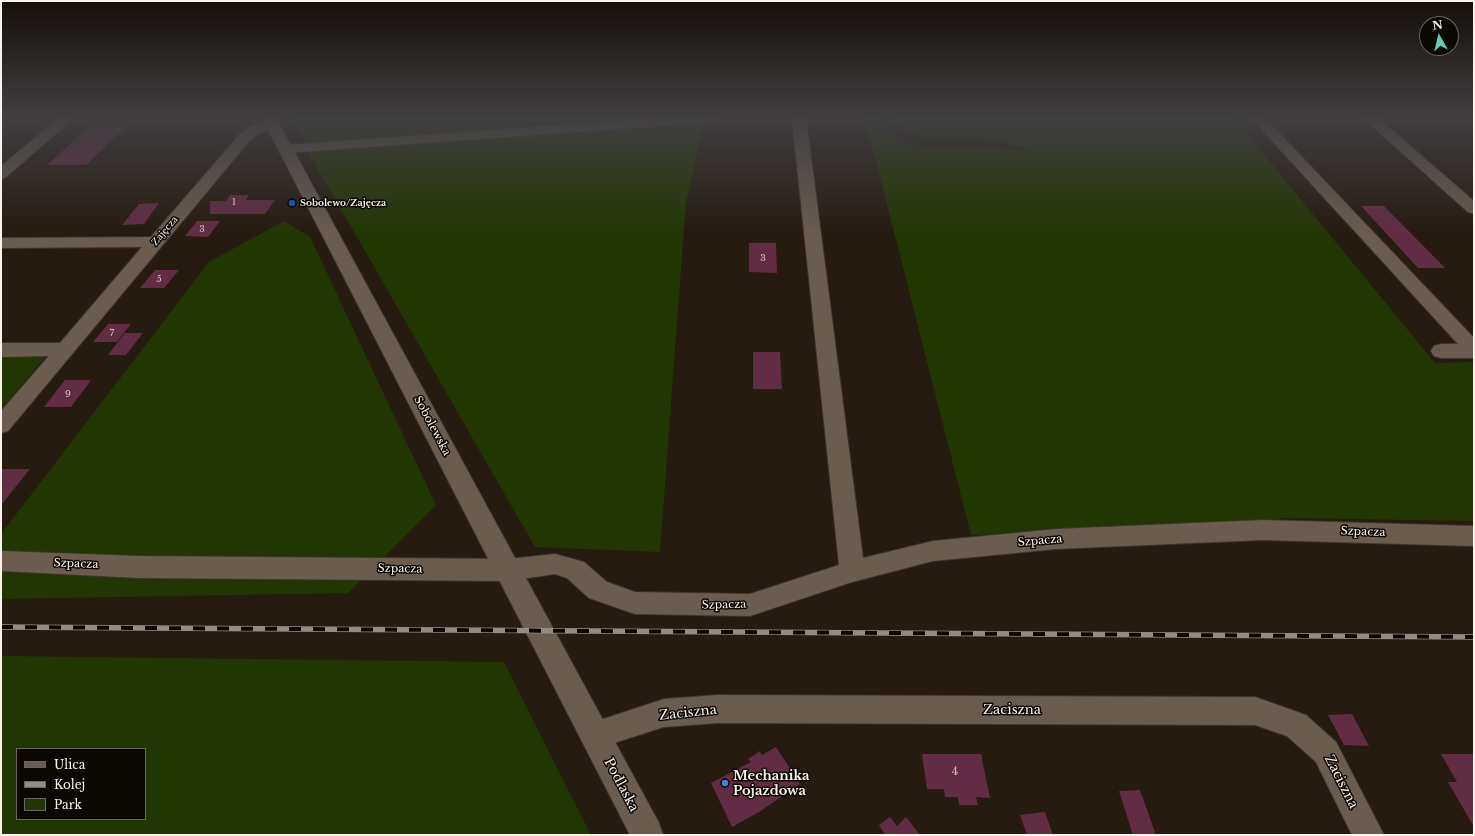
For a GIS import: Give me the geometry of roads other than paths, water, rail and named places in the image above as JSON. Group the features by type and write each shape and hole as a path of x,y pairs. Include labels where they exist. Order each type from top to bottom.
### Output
{"street":[{"path":"1,174 21,157"},
{"name":"Zajęcza","path":"1,425 228,157"},
{"name":"Sobolewska","path":"290,157 595,735"},
{"path":"804,157 852,571"},
{"path":"1294,157 1474,350"},
{"path":"1415,157 1474,209"},
{"path":"1450,188 1474,188"},
{"path":"1,243 156,242"},
{"path":"1,350 64,349"},
{"path":"1441,351 1474,350"},
{"name":"Szpacza","path":"1,561 139,567 508,570 555,564 575,570 598,590 635,604 750,605 852,571 933,551 1056,539 1263,530 1474,536"},
{"name":"Zaciszna","path":"595,735 664,713 718,709 1255,711 1296,724 1326,752 1368,835"},
{"name":"Podlaska","path":"595,735 648,835"}],"railway":[{"path":"1,627 1474,637"}],"place":[{"name":"Sobolewo/Zajęcza","path":"292,203"},
{"name":"Mechanika Pojazdowa","path":"725,783"}]}
